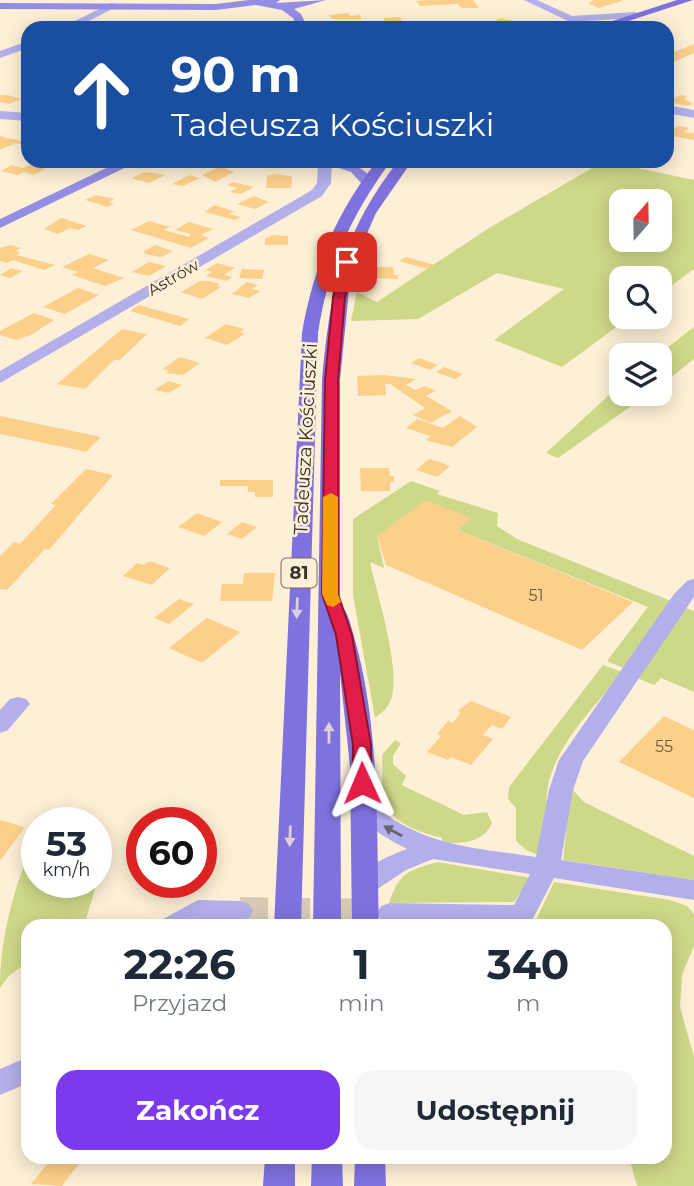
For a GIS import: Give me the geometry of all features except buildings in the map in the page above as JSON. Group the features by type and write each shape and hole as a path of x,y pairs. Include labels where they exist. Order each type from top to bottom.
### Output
{"main road":[{"path":"617,21 688,0"},
{"path":"649,21 694,7"},
{"name":"81","path":"367,181 378,168"},
{"name":"Tadeusza Kościuszki","path":"327,919 331,380 339,297 356,238 388,182 399,168"},
{"name":"Tadeusza Kościuszki","path":"287,919 310,333 315,295 324,260 343,219 367,181"},
{"path":"330,594 344,635 362,745 366,919"},
{"path":"279,1186 280,1164"},
{"path":"327,1164 327,1186"},
{"path":"370,1164 370,1186"}],"street":[{"path":"0,6 115,5 200,8 277,3 298,6 321,0"},
{"path":"528,0 542,3 570,19 635,15"},
{"path":"81,21 115,5"},
{"path":"0,55 21,47"},
{"path":"674,110 694,114"},
{"path":"0,115 21,116"},
{"path":"0,224 117,168"},
{"name":"Astrów","path":"0,378 317,193 324,183 324,168"},
{"path":"352,168 367,181"},
{"path":"390,913 522,915 547,867 561,790 571,760 681,598 694,585"},
{"path":"0,725 18,704"},
{"path":"362,802 383,826 431,850 694,891"},
{"path":"364,885 397,863 431,850"},
{"path":"184,919 198,910 240,911"},
{"path":"0,1083 21,1072"}],"green space":[{"path":"592,168 637,168 694,180 694,269 672,285 672,266 609,266 609,329 614,329 562,367 494,340 564,289 497,273 418,319 351,321 357,292 377,302 489,228"},
{"path":"694,327 694,359 672,376 672,344"},
{"path":"609,395 609,406 631,406 558,458 546,453"},
{"path":"411,481 440,491 437,494 498,513 497,526 517,539 671,601 623,668 607,661 648,607 457,530 471,518 377,536 384,568 370,562 388,634 393,689 386,709 375,718 353,595 353,519"},
{"path":"686,608 694,611 694,692 661,678 654,685 637,678"},
{"path":"603,665 622,672 579,725 560,754 548,786 540,856 526,850 516,841 516,808 508,799 509,787"},
{"path":"395,740 401,743 393,756 393,764 406,776 402,785 464,815 487,812 492,823 483,835 471,841 442,843 442,838 407,826 393,815 384,800 382,755"},
{"path":"571,788 584,802 694,856 694,880 563,860"},
{"path":"438,862 531,878 514,902 389,903 397,885 406,874"},
{"path":"21,875 21,898 92,898 86,919 21,919 21,967 0,988 10,912"},
{"path":"554,882 670,900 687,906 694,914 694,946 682,975 680,1007 694,1057 694,1186 637,1186 631,1164 672,1164 672,919 537,918"}],"tunnel":[{"path":"240,911 378,913"}],"slow traffic":[{"path":"331,497 330,594 333,602"}],"route":[{"path":"347,262 339,297 331,380 330,594 344,635 362,745 362,783"}]}
